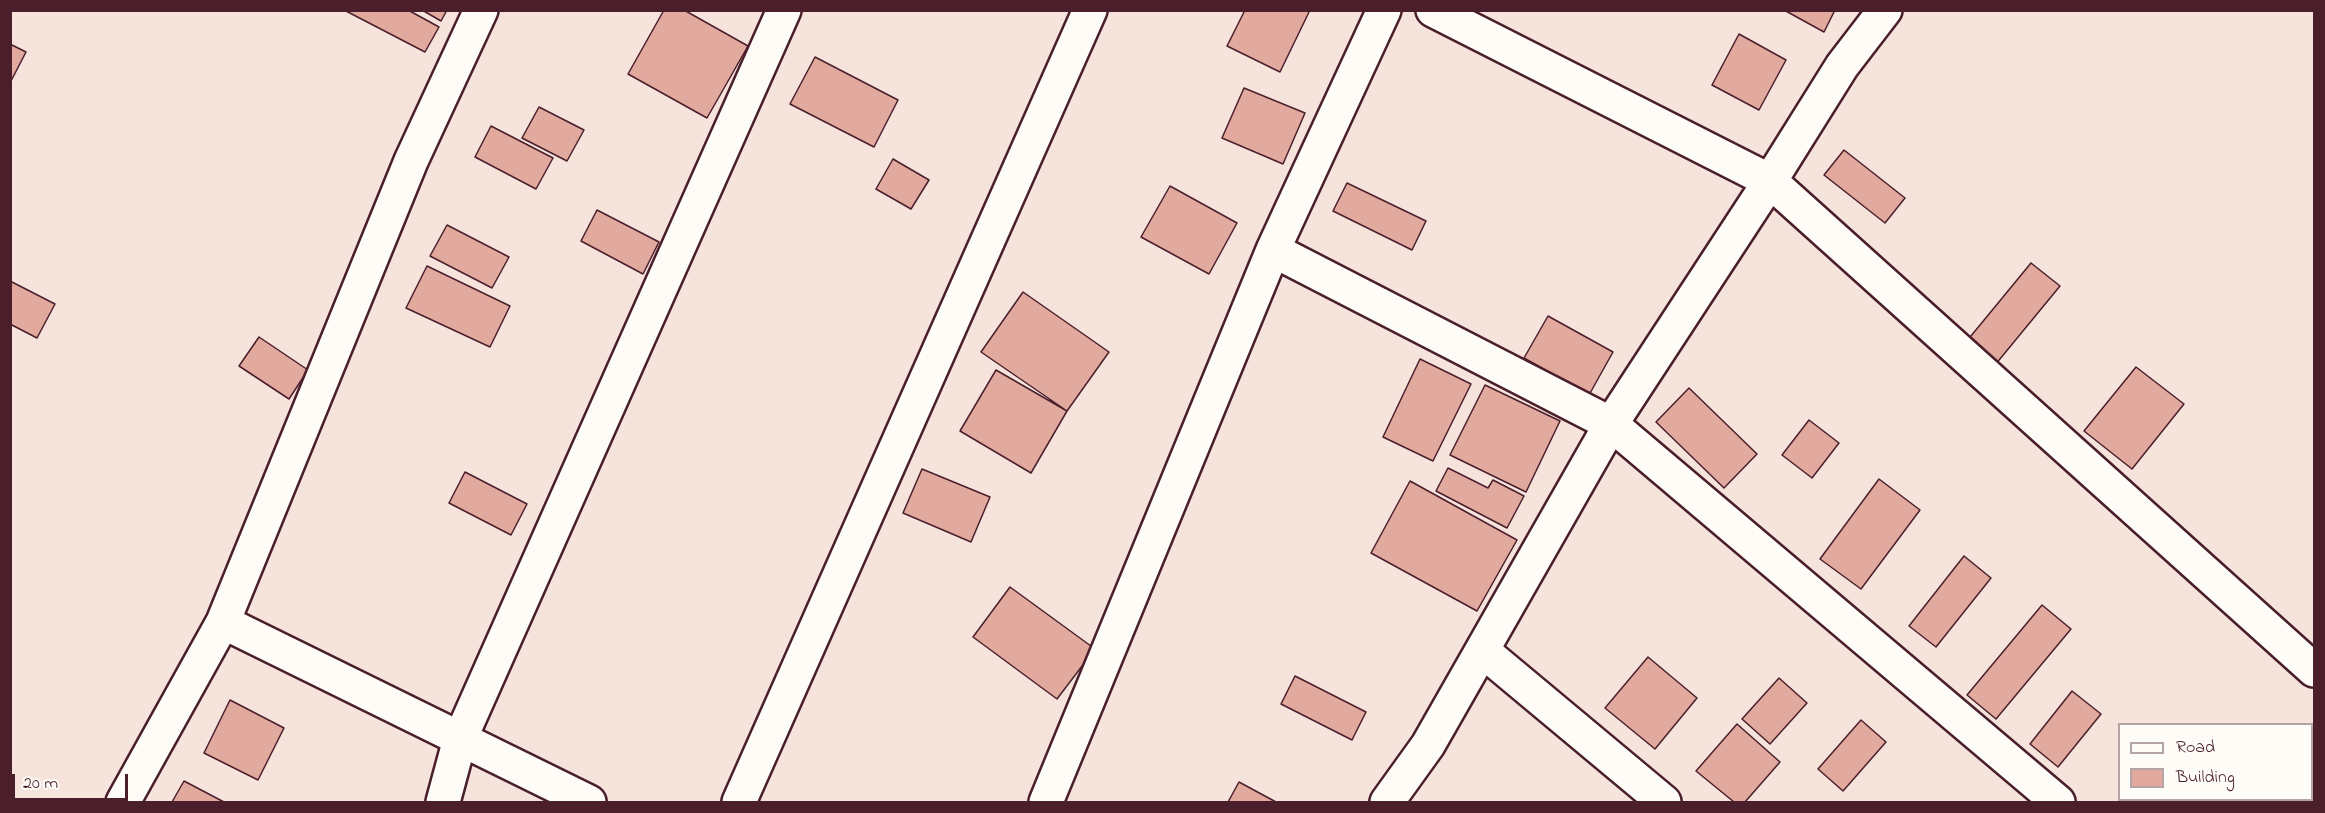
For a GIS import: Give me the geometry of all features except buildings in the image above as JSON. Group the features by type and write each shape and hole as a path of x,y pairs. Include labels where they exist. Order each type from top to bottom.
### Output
{"street":[{"path":"123,802 224,622 411,161 481,10"},
{"path":"442,802 460,739 784,10"},
{"path":"739,802 1090,10"},
{"path":"1046,802 1273,250 1384,10"},
{"path":"1433,10 1770,180 2314,670"},
{"path":"1387,802 1428,745 1611,424 1842,66 1885,10"},
{"path":"1273,250 1611,424 2058,802"},
{"path":"224,622 589,802"},
{"path":"1483,651 1664,802"}]}
